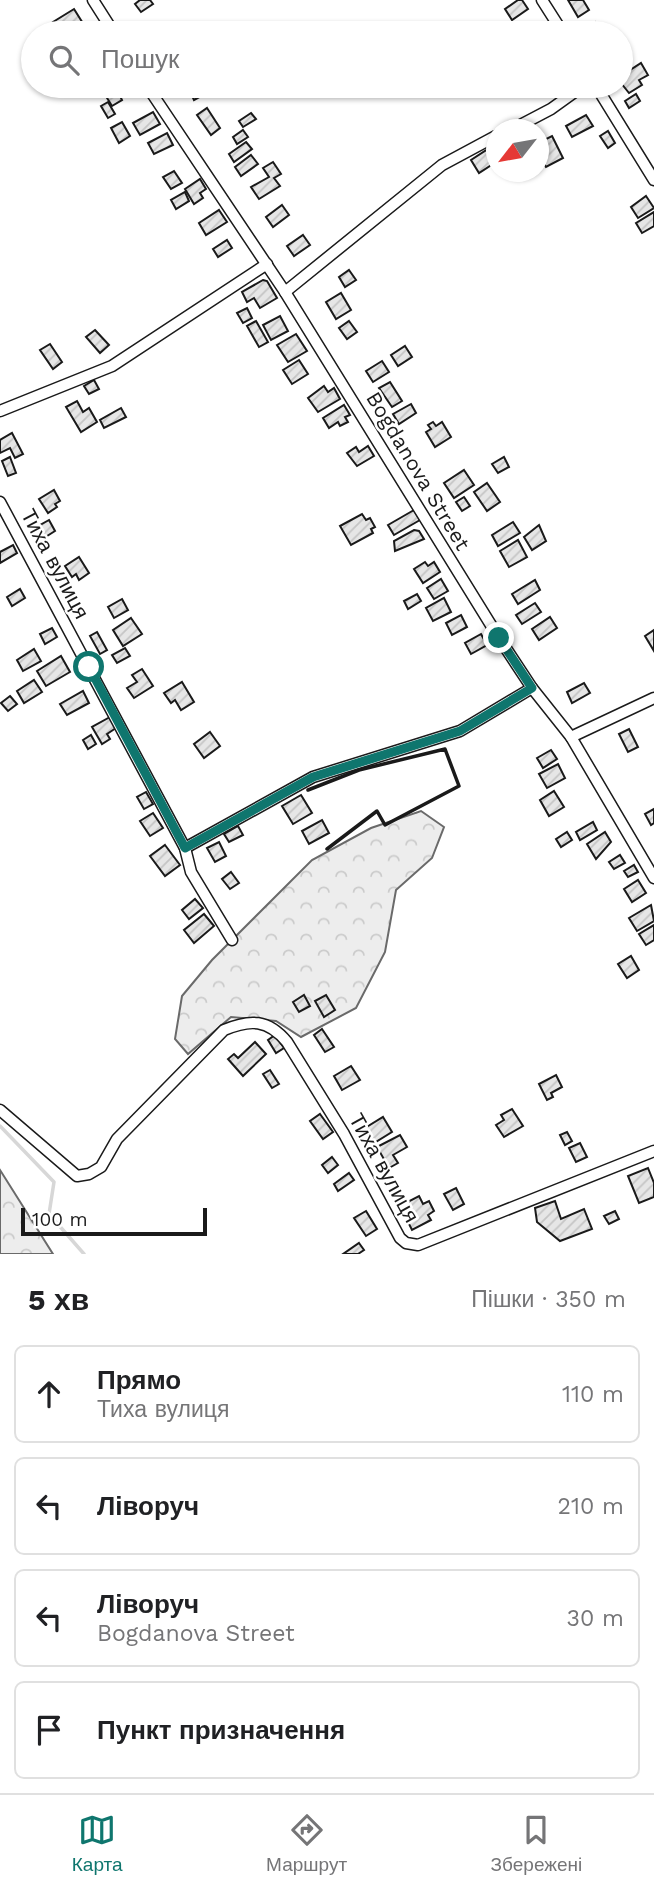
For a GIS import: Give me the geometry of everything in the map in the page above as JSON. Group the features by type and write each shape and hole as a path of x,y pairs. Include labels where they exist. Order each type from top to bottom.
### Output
{"street":[{"path":"93,0 106,21"},
{"path":"542,0 555,21"},
{"name":"Bogdanova Street","path":"156,98 285,292 532,688 570,737 654,878"},
{"path":"532,119 566,98"},
{"path":"603,98 654,180"},
{"path":"285,292 442,165 486,141"},
{"path":"0,411 112,366 267,264"},
{"name":"Тиха вулиця","path":"0,502 185,848 191,872 232,940"},
{"path":"185,848 313,777 460,731 532,688"},
{"path":"570,737 654,698"},
{"name":"Тиха вулиця","path":"0,1110 63,1166 77,1175 89,1174 100,1167 117,1139 224,1030 236,1025 260,1022 279,1032 344,1134 400,1238 406,1243 418,1245 654,1151"}],"green space":[{"path":"421,811 444,827 432,858 396,890 385,952 356,1008 301,1037 276,1021 231,1017 188,1054 175,1039 182,996 212,960 312,860 371,828"},
{"path":"0,1170 53,1254 0,1254"}],"building":[{"path":"140,0 150,0 153,4 141,12 135,4"},
{"path":"522,0 528,9 512,20 505,9"},
{"path":"568,0 583,0 589,10 578,17"},
{"path":"74,9 82,21 55,21"},
{"path":"641,63 648,75 639,80 642,85 633,91 633,68"},
{"path":"636,94 640,101 629,108 625,101"},
{"path":"107,98 121,98 122,100 112,106"},
{"path":"108,102 115,114 108,118 101,106"},
{"path":"207,108 220,128 211,135 197,115"},
{"path":"153,112 160,124 140,135 133,123"},
{"path":"251,113 256,119 243,127 239,121"},
{"path":"586,115 593,126 572,137 566,126"},
{"path":"122,122 130,136 119,143 111,128"},
{"path":"243,130 248,137 237,144 233,137"},
{"path":"608,131 615,143 608,148 600,136"},
{"path":"167,133 173,145 154,154 148,143"},
{"path":"552,136 563,158 549,165 549,138"},
{"path":"246,142 252,149 234,162 229,154"},
{"path":"486,150 486,168 479,173 471,160"},
{"path":"251,155 258,164 241,176 235,167"},
{"path":"273,162 281,174 274,178 280,186 259,199 251,187 269,177 263,168"},
{"path":"174,171 182,183 171,189 163,177"},
{"path":"200,179 206,189 200,193 203,198 194,204 185,189"},
{"path":"185,192 189,201 176,209 171,200"},
{"path":"646,196 654,208 638,218 631,207"},
{"path":"282,205 289,215 273,227 266,217"},
{"path":"219,210 227,222 206,235 199,223"},
{"path":"654,212 654,226 642,233 636,223"},
{"path":"303,235 310,245 294,256 287,246"},
{"path":"227,240 232,248 218,257 213,249"},
{"path":"349,270 356,280 345,287 339,277"},
{"path":"263,280 267,281 277,298 260,308 254,298 247,302 242,292"},
{"path":"341,293 351,310 336,319 326,302"},
{"path":"247,308 252,318 243,323 237,313"},
{"path":"280,316 288,331 271,340 263,325"},
{"path":"256,321 268,342 259,347 247,326"},
{"path":"349,321 357,332 347,339 339,328"},
{"path":"95,330 109,345 100,353 86,337"},
{"path":"296,334 307,351 288,362 277,345"},
{"path":"50,344 62,362 53,369 40,350"},
{"path":"405,346 412,357 398,366 391,355"},
{"path":"299,360 308,374 292,384 283,370"},
{"path":"382,361 389,372 373,382 366,371"},
{"path":"94,380 99,389 89,394 84,386"},
{"path":"390,382 402,401 392,407 379,388"},
{"path":"324,386 328,392 334,388 340,399 318,412 308,398"},
{"path":"77,401 83,412 89,408 97,422 81,432 66,407"},
{"path":"411,404 416,413 399,424 393,414"},
{"path":"344,405 350,415 345,417 348,422 340,426 338,422 329,428 323,418"},
{"path":"121,408 126,417 104,428 100,420"},
{"path":"433,422 436,426 442,422 451,437 435,447 426,432 431,429 428,425"},
{"path":"12,433 23,454 15,458 10,448 0,453 0,440"},
{"path":"368,446 374,456 357,466 347,453 356,447 359,452"},
{"path":"10,457 16,473 8,476 2,461"},
{"path":"504,457 509,467 498,473 492,464"},
{"path":"464,470 474,485 454,498 444,483"},
{"path":"487,483 500,502 487,511 474,492"},
{"path":"54,490 60,501 55,504 57,507 48,513 39,499"},
{"path":"464,497 470,506 462,511 456,502"},
{"path":"414,510 420,520 394,535 388,525"},
{"path":"362,514 366,520 370,518 375,527 371,529 373,533 351,545 340,526"},
{"path":"49,520 55,531 39,541 33,529"},
{"path":"513,522 520,533 498,546 492,535"},
{"path":"539,525 546,541 532,550 524,537"},
{"path":"414,530 419,531 424,539 395,551 394,541"},
{"path":"518,540 527,557 509,567 500,551"},
{"path":"13,545 17,553 0,563 0,552"},
{"path":"79,557 89,573 79,580 76,574 72,577 65,566"},
{"path":"425,562 428,566 434,562 440,572 423,583 414,569"},
{"path":"441,579 448,591 434,599 427,588"},
{"path":"535,580 540,590 518,604 512,594"},
{"path":"20,589 25,598 12,606 7,597"},
{"path":"417,594 421,601 408,609 404,601"},
{"path":"444,598 451,612 433,621 426,608"},
{"path":"122,599 128,610 114,618 108,607"},
{"path":"535,603 541,612 522,624 516,615"},
{"path":"461,615 467,627 452,635 446,623"},
{"path":"550,617 557,628 539,640 532,629"},
{"path":"131,618 142,634 123,646 113,630"},
{"path":"52,628 57,637 45,644 40,634"},
{"path":"654,630 654,651 645,636"},
{"path":"97,632 107,650 100,654 90,636"},
{"path":"481,634 487,645 471,654 465,643"},
{"path":"125,648 130,656 117,663 112,655"},
{"path":"34,649 41,661 23,671 17,660"},
{"path":"61,656 70,672 46,686 37,671"},
{"path":"142,669 153,686 134,698 127,688 137,682 132,675"},
{"path":"34,680 42,692 24,703 17,691"},
{"path":"182,682 194,702 181,710 175,700 171,703 164,693"},
{"path":"584,683 590,693 572,703 567,692"},
{"path":"83,691 89,703 67,715 60,704"},
{"path":"10,696 17,704 8,711 1,703"},
{"path":"110,717 116,728 107,734 110,739 102,744 92,727"},
{"path":"629,729 638,747 628,752 619,734"},
{"path":"210,732 220,746 204,758 194,744"},
{"path":"91,735 96,744 88,749 83,740"},
{"path":"551,750 557,759 543,768 537,758"},
{"path":"558,764 565,778 547,788 539,774"},
{"path":"554,791 564,807 549,816 540,800"},
{"path":"146,792 153,804 144,809 137,797"},
{"path":"301,795 312,813 293,824 282,806"},
{"path":"654,809 654,823 651,825 645,814"},
{"path":"153,813 163,828 150,836 140,821"},
{"path":"322,820 329,833 309,844 302,831"},
{"path":"593,822 597,830 580,840 576,832"},
{"path":"238,826 243,835 229,842 224,834"},
{"path":"567,832 572,840 561,847 556,839"},
{"path":"605,832 611,842 596,859 587,844"},
{"path":"219,842 226,856 215,862 207,848"},
{"path":"165,845 180,865 165,876 150,856"},
{"path":"620,855 625,863 614,869 609,862"},
{"path":"634,865 638,872 628,877 624,871"},
{"path":"231,872 239,883 230,889 222,879"},
{"path":"638,880 646,893 632,902 624,889"},
{"path":"195,899 203,908 189,919 182,910"},
{"path":"651,905 654,921 637,931 629,918"},
{"path":"204,914 214,926 194,943 184,930"},
{"path":"654,925 654,940 646,945 639,934"},
{"path":"631,956 639,970 627,978 618,964"},
{"path":"304,995 310,1006 299,1012 293,1002"},
{"path":"326,995 335,1010 324,1017 315,1001"},
{"path":"322,1029 334,1047 325,1052 314,1035"},
{"path":"275,1035 284,1048 276,1053 268,1040"},
{"path":"255,1042 266,1054 243,1076 228,1059 234,1054 238,1058"},
{"path":"351,1066 360,1080 342,1090 334,1076"},
{"path":"270,1070 279,1084 272,1088 263,1074"},
{"path":"556,1075 562,1087 551,1093 553,1097 547,1100 539,1084"},
{"path":"512,1109 523,1126 504,1137 496,1125 504,1120 501,1115"},
{"path":"320,1114 333,1132 323,1139 310,1121"},
{"path":"383,1117 392,1132 374,1143 365,1128"},
{"path":"567,1132 572,1141 565,1145 560,1135"},
{"path":"400,1135 407,1147 393,1155 398,1163 389,1168 377,1147"},
{"path":"580,1143 587,1157 576,1162 569,1148"},
{"path":"332,1157 338,1165 328,1173 322,1165"},
{"path":"648,1168 654,1183 654,1197 639,1203 628,1176"},
{"path":"349,1173 354,1180 338,1191 334,1184"},
{"path":"456,1188 464,1204 453,1210 444,1194"},
{"path":"419,1196 423,1204 429,1201 434,1211 428,1215 431,1220 412,1230 400,1206"},
{"path":"555,1201 561,1219 584,1209 592,1229 560,1241 537,1222 535,1208"},
{"path":"366,1211 377,1229 366,1236 354,1218"},
{"path":"615,1211 619,1219 609,1224 604,1216"},
{"path":"359,1243 364,1250 358,1254 343,1254"}],"waterway":[{"path":"0,1126 54,1182 49,1214 84,1254"}],"wall":[{"path":"308,790 359,770 445,749 459,786 385,825 377,811 327,849"}],"route":[{"path":"89,667 185,848 313,777 460,731 507,706 532,688 499,638"}]}
